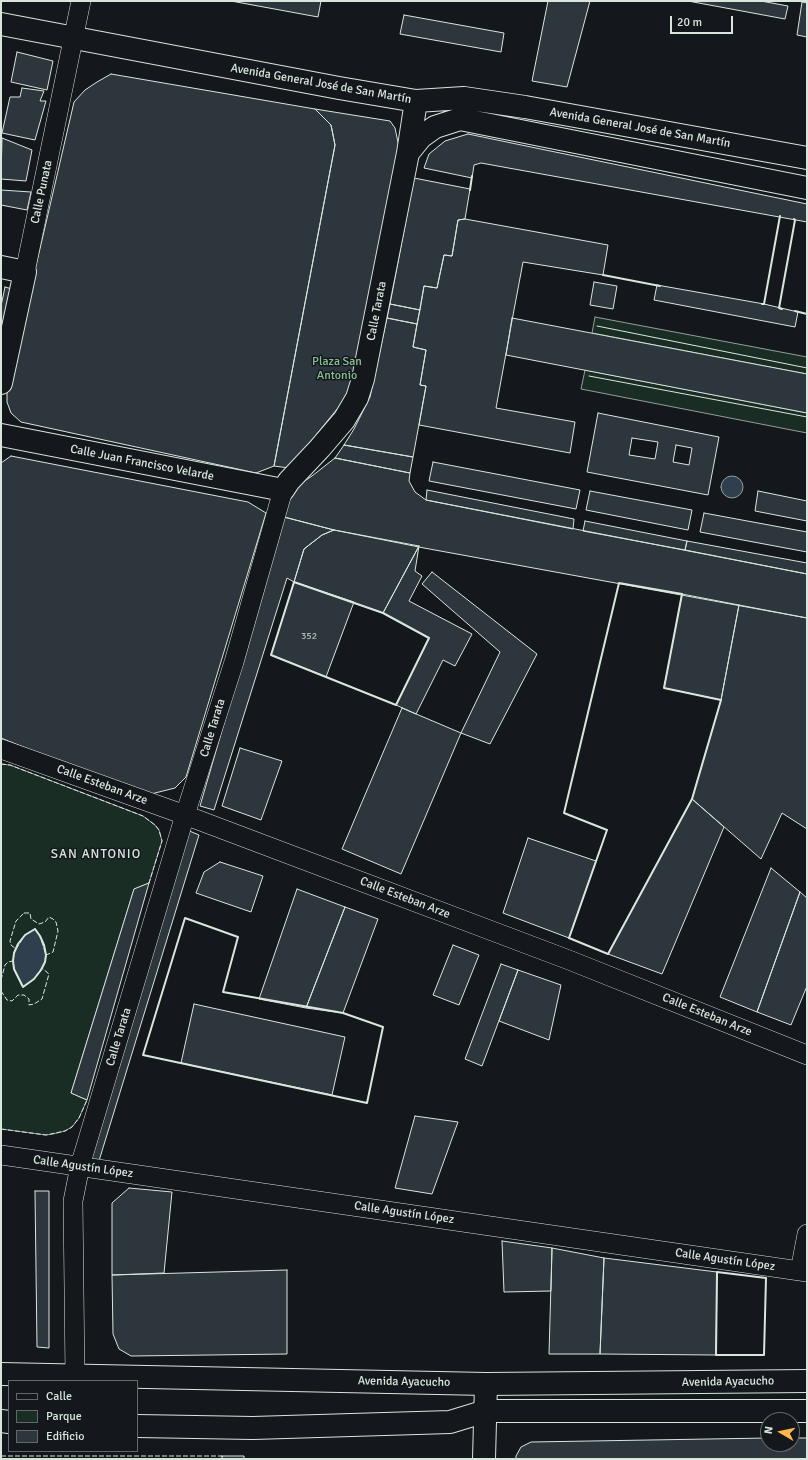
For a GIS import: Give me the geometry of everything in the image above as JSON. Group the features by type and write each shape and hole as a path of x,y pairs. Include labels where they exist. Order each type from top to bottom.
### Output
{"main road":[{"name":"Avenida General José de San Martín","path":"1,24 333,87 416,101 464,98 525,107 807,158"},
{"name":"Calle Tarata","path":"283,490 289,481 344,420 357,398 363,379 408,153 416,101"},
{"name":"Avenida General José de San Martín","path":"408,153 421,137 435,127 460,119 807,188"},
{"path":"1,266 26,272"},
{"name":"Calle Punata","path":"1,383 26,272"},
{"name":"Calle Juan Francisco Velarde","path":"1,435 283,490"},
{"name":"Avenida Ayacucho","path":"1,1374 75,1377 486,1384 807,1381"},
{"path":"484,1459 486,1384"},
{"path":"138,1426 253,1428 450,1422 486,1411 807,1412"}],"street":[{"name":"Calle Punata","path":"26,272 81,1"},
{"name":"Calle Tarata","path":"75,1377 73,1200 80,1166 234,662 283,490"},
{"name":"Calle Esteban Arze","path":"1,749 186,816 569,960 807,1055"},
{"name":"Calle Agustín López","path":"1,1155 803,1271"},
{"path":"803,1271 807,1234"}],"green space":[{"path":"595,317 807,357 807,374 592,333"},
{"path":"585,370 807,413 807,433 581,389"},
{"path":"1,764 10,765 143,816 159,830 162,841 149,883 134,889 71,1093 87,1100 79,1118 72,1127 65,1131 46,1135 1,1129"}],"water":[{"path":"728,476 736,476 743,483 743,491 736,498 728,498 721,491 721,483"},
{"path":"35,929 44,945 46,955 45,962 34,979 23,987 14,969 14,953 18,944 25,935"}],"building":[{"path":"231,1 321,1 318,17"},
{"path":"548,1 590,1 567,87 532,81"},
{"path":"688,1 761,1 788,6 785,19"},
{"path":"802,2 807,3 807,37 797,35"},
{"path":"404,15 504,33 501,52 400,34"},
{"path":"17,52 53,61 47,90 11,82"},
{"path":"111,74 315,109 331,125 335,145 274,466 256,473 21,422 11,413 7,402 7,391 74,102 85,90"},
{"path":"22,88 44,91 40,101 46,101 35,140 2,133 10,97 20,97"},
{"path":"315,109 390,121 395,128 399,147 351,388 342,403 289,468 274,466 335,145 331,125"},
{"path":"468,134 807,204 807,222 481,163 474,165 472,178 424,168 429,154 445,141"},
{"path":"2,138 32,150 26,181 1,179"},
{"path":"414,178 470,189 465,219 458,220 452,256 444,255 437,288 424,286 420,310 390,304"},
{"path":"1,190 31,192 27,210 1,205"},
{"path":"465,219 608,245 603,275 523,262 496,408 575,422 570,453 419,425 426,386 420,385 426,350 413,347 424,286 437,288 444,255 452,256 458,220"},
{"path":"594,282 617,286 613,309 590,305"},
{"path":"657,285 764,304 798,312 795,327 654,300"},
{"path":"5,287 12,289 1,335 1,306"},
{"path":"390,304 420,310 417,324 387,318"},
{"path":"387,318 417,324 413,347 426,350 420,385 426,386 413,457 344,445 370,397"},
{"path":"512,318 807,374 807,413 506,355"},
{"path":"598,413 719,437 708,495 587,472"},
{"path":"632,438 658,442 655,459 629,455"},
{"path":"344,445 413,457 410,473 335,458"},
{"path":"676,445 692,448 689,465 673,462"},
{"path":"11,456 248,502 266,513 186,777 175,788 143,796 1,738 1,463"},
{"path":"335,458 410,473 409,481 415,492 426,500 807,574 807,618 424,548 334,530 284,517 289,500 300,484"},
{"path":"433,462 580,490 576,509 429,481"},
{"path":"427,490 574,519 573,529 426,500"},
{"path":"590,491 692,510 688,530 586,510"},
{"path":"758,491 807,501 807,521 755,511"},
{"path":"704,513 807,532 807,552 700,532"},
{"path":"284,517 334,530 322,535 304,549 294,582 287,578 214,810 200,806"},
{"path":"585,521 687,541 685,550 583,531"},
{"path":"334,530 419,546 383,613 294,582 304,549 322,535"},
{"path":"687,541 807,563 807,574 685,550"},
{"path":"419,546 415,571 422,576 409,601 472,634 455,666 443,660 416,714 396,705 429,638 383,613"},
{"path":"432,572 537,654 490,744 461,733 500,652 422,584"},
{"path":"294,582 354,602 326,677 271,655"},
{"path":"682,594 739,605 721,700 664,688"},
{"path":"739,605 807,618 807,829 782,813 761,859 692,799 721,700"},
{"path":"402,708 461,733 401,874 342,849"},
{"path":"240,748 282,761 261,820 222,806"},
{"path":"692,799 724,827 662,974 608,954"},
{"path":"187,830 199,835 98,1164 86,1163"},
{"path":"528,838 596,861 569,938 503,913"},
{"path":"220,862 263,876 251,912 196,893 204,872"},
{"path":"771,868 800,892 757,1012 720,997"},
{"path":"149,883 87,1100 71,1093 134,889"},
{"path":"297,889 345,907 306,1008 259,999"},
{"path":"800,892 807,898 807,986 791,1025 757,1012"},
{"path":"345,907 378,919 343,1013 306,1008"},
{"path":"453,945 479,955 459,1005 433,995"},
{"path":"501,964 518,970 482,1066 465,1059"},
{"path":"518,970 561,985 549,1040 499,1021"},
{"path":"194,1004 345,1037 332,1095 181,1063"},
{"path":"415,1116 458,1122 432,1194 395,1188"},
{"path":"129,1188 172,1192 164,1273 112,1275 112,1203"},
{"path":"35,1191 49,1191 49,1348 37,1347"},
{"path":"502,1241 552,1248 551,1291 504,1292"},
{"path":"552,1248 604,1258 600,1354 549,1354"},
{"path":"604,1258 717,1272 716,1355 600,1354"},
{"path":"287,1270 287,1354 131,1356 119,1349 113,1334 112,1275"},
{"path":"760,1438 760,1452 800,1452 800,1438 807,1438 807,1459 516,1459 521,1447 531,1442"},
{"path":"222,1456 244,1456 244,1459 222,1459"}],"tram line":[{"path":"597,326 807,368"},
{"path":"589,376 807,417"}],"fence":[{"path":"1,764 10,765 143,816 155,825 159,830 162,841 149,883 147,883"},
{"path":"24,913 30,913 31,919 39,924 45,922 49,917 56,922 58,931 53,952 46,955 40,936 35,929 25,935 16,949 11,945 10,941 16,921 24,913"},
{"path":"1,980 5,965 8,962 13,961 14,969 23,987 34,979 42,968 49,974 42,999 34,1004 29,1005 29,999 24,995 18,995 12,1001 7,1000 1,991"},
{"path":"1,1129 46,1135 65,1131 72,1127 79,1118 87,1100 85,1099"},
{"path":"1,1456 222,1456 222,1459"}],"wall":[{"path":"470,190 472,176"},
{"path":"762,304 764,304 780,216"},
{"path":"782,309 779,308 794,219"},
{"path":"603,275 660,286"},
{"path":"795,311 807,314"},
{"path":"294,582 383,613 429,638 396,705 271,655 294,582"},
{"path":"619,583 682,594 664,688 721,700 692,799 608,954 569,938 607,830 564,813 619,583"},
{"path":"185,918 238,937 223,992 343,1013 383,1027 367,1103 143,1055 185,918"},
{"path":"35,929 44,945 46,955 45,962 34,979 23,987 14,969 14,953 18,944 25,935 35,929"},
{"path":"717,1272 766,1278 764,1355 716,1355 717,1272"}],"district":[{"name":"SAN ANTONIO","path":"96,855"}],"park label":[{"name":"Plaza San Antonio","path":"337,369"}]}
